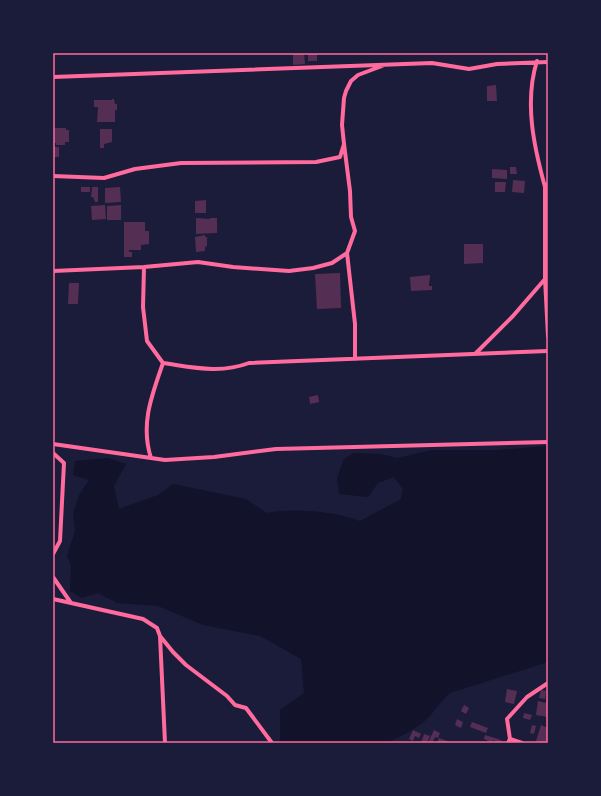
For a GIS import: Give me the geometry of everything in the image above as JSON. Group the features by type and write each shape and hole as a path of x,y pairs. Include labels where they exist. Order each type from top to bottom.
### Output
{"street":[{"path":"537,61 532,79 533,125 536,155 547,185 545,279 548,336"},
{"path":"53,77 432,63 469,69 497,64 537,61 548,62"},
{"path":"355,359 355,324 347,253 355,231 350,217 350,191 342,125 344,98 351,81 358,75 384,65"},
{"path":"53,176 104,178 135,168 181,163 316,162 340,157 344,144"},
{"path":"53,271 144,267 198,262 233,267 289,271 313,268 332,263 347,253"},
{"path":"144,267 143,307 147,341 163,363 206,368 234,369 249,363 548,351"},
{"path":"475,354 513,316 545,279 548,273"},
{"path":"151,458 147,445 145,428 152,393 163,363"},
{"path":"53,444 165,460 214,457 276,449 548,442"},
{"path":"53,453 64,463 60,541 53,554"},
{"path":"53,577 71,603"},
{"path":"53,599 143,619 157,628 160,636 172,652 236,705 246,708 272,743"},
{"path":"160,636 164,743"},
{"path":"522,743 509,741 507,719 527,697 548,683"}],"shaded area":[{"path":"548,446 548,662 450,693 429,717 414,729 385,743 280,743 280,710 304,693 301,659 260,636 203,625 158,606 117,603 98,593 82,598 70,591 71,565 67,556 75,531 73,513 79,495 89,480 73,475 75,461 108,458 126,464 114,486 119,509 158,495 173,484 246,499 267,513 278,511 314,511 360,521 401,499 403,489 394,477 378,483 368,497 339,494 337,478 344,459 354,453 380,454 397,458 432,450 498,450"}],"building":[{"path":"293,53 304,53 305,64 293,65"},
{"path":"308,53 317,53 317,61 308,61"},
{"path":"496,85 497,101 487,101 487,86"},
{"path":"114,99 115,104 117,104 117,110 115,110 115,122 97,122 98,107 94,107 94,100"},
{"path":"53,128 66,128 66,130 69,130 69,142 65,142 65,145 56,145 56,143 53,143"},
{"path":"100,129 112,129 112,142 104,144 104,148 100,148"},
{"path":"53,144 55,147 59,147 59,157 53,157"},
{"path":"510,167 516,167 517,174 510,174"},
{"path":"492,169 507,170 507,179 492,178"},
{"path":"513,180 525,181 524,193 512,192"},
{"path":"495,182 506,182 505,192 495,192"},
{"path":"81,187 90,187 90,192 81,192"},
{"path":"92,187 98,187 98,202 95,202 93,197 91,197"},
{"path":"120,187 121,202 105,203 105,188"},
{"path":"206,200 206,213 195,213 195,201"},
{"path":"105,205 106,219 92,220 91,206"},
{"path":"121,205 121,220 107,220 107,206"},
{"path":"196,218 217,218 217,233 196,234"},
{"path":"124,222 145,222 145,231 149,231 149,244 141,245 141,250 129,250 129,252 132,252 132,257 124,257"},
{"path":"205,235 205,237 207,237 207,246 205,247 205,251 196,252 195,237"},
{"path":"464,244 483,244 483,263 464,264"},
{"path":"340,273 341,308 317,309 315,274"},
{"path":"430,275 429,286 432,286 432,290 411,291 410,277"},
{"path":"69,283 79,283 78,304 68,304"},
{"path":"318,395 319,402 310,404 309,397"},
{"path":"507,689 517,691 514,704 505,702"},
{"path":"541,690 546,691 545,699 539,698"},
{"path":"548,695 548,717 536,715 538,701 546,703"},
{"path":"464,705 469,708 466,714 461,711"},
{"path":"524,713 532,715 530,720 523,718"},
{"path":"457,719 463,722 461,728 455,725"},
{"path":"472,722 488,728 486,733 470,727"},
{"path":"532,725 536,726 534,734 530,733"},
{"path":"541,725 548,728 548,739 545,743 536,741"},
{"path":"413,730 421,734 419,738 415,736 413,741 409,739"},
{"path":"434,730 440,733 438,738 435,737 432,743 428,743"},
{"path":"424,734 430,736 427,743 421,743"},
{"path":"485,735 507,743 497,743 493,740 493,743 484,739"},
{"path":"439,738 453,743 437,743"}]}
